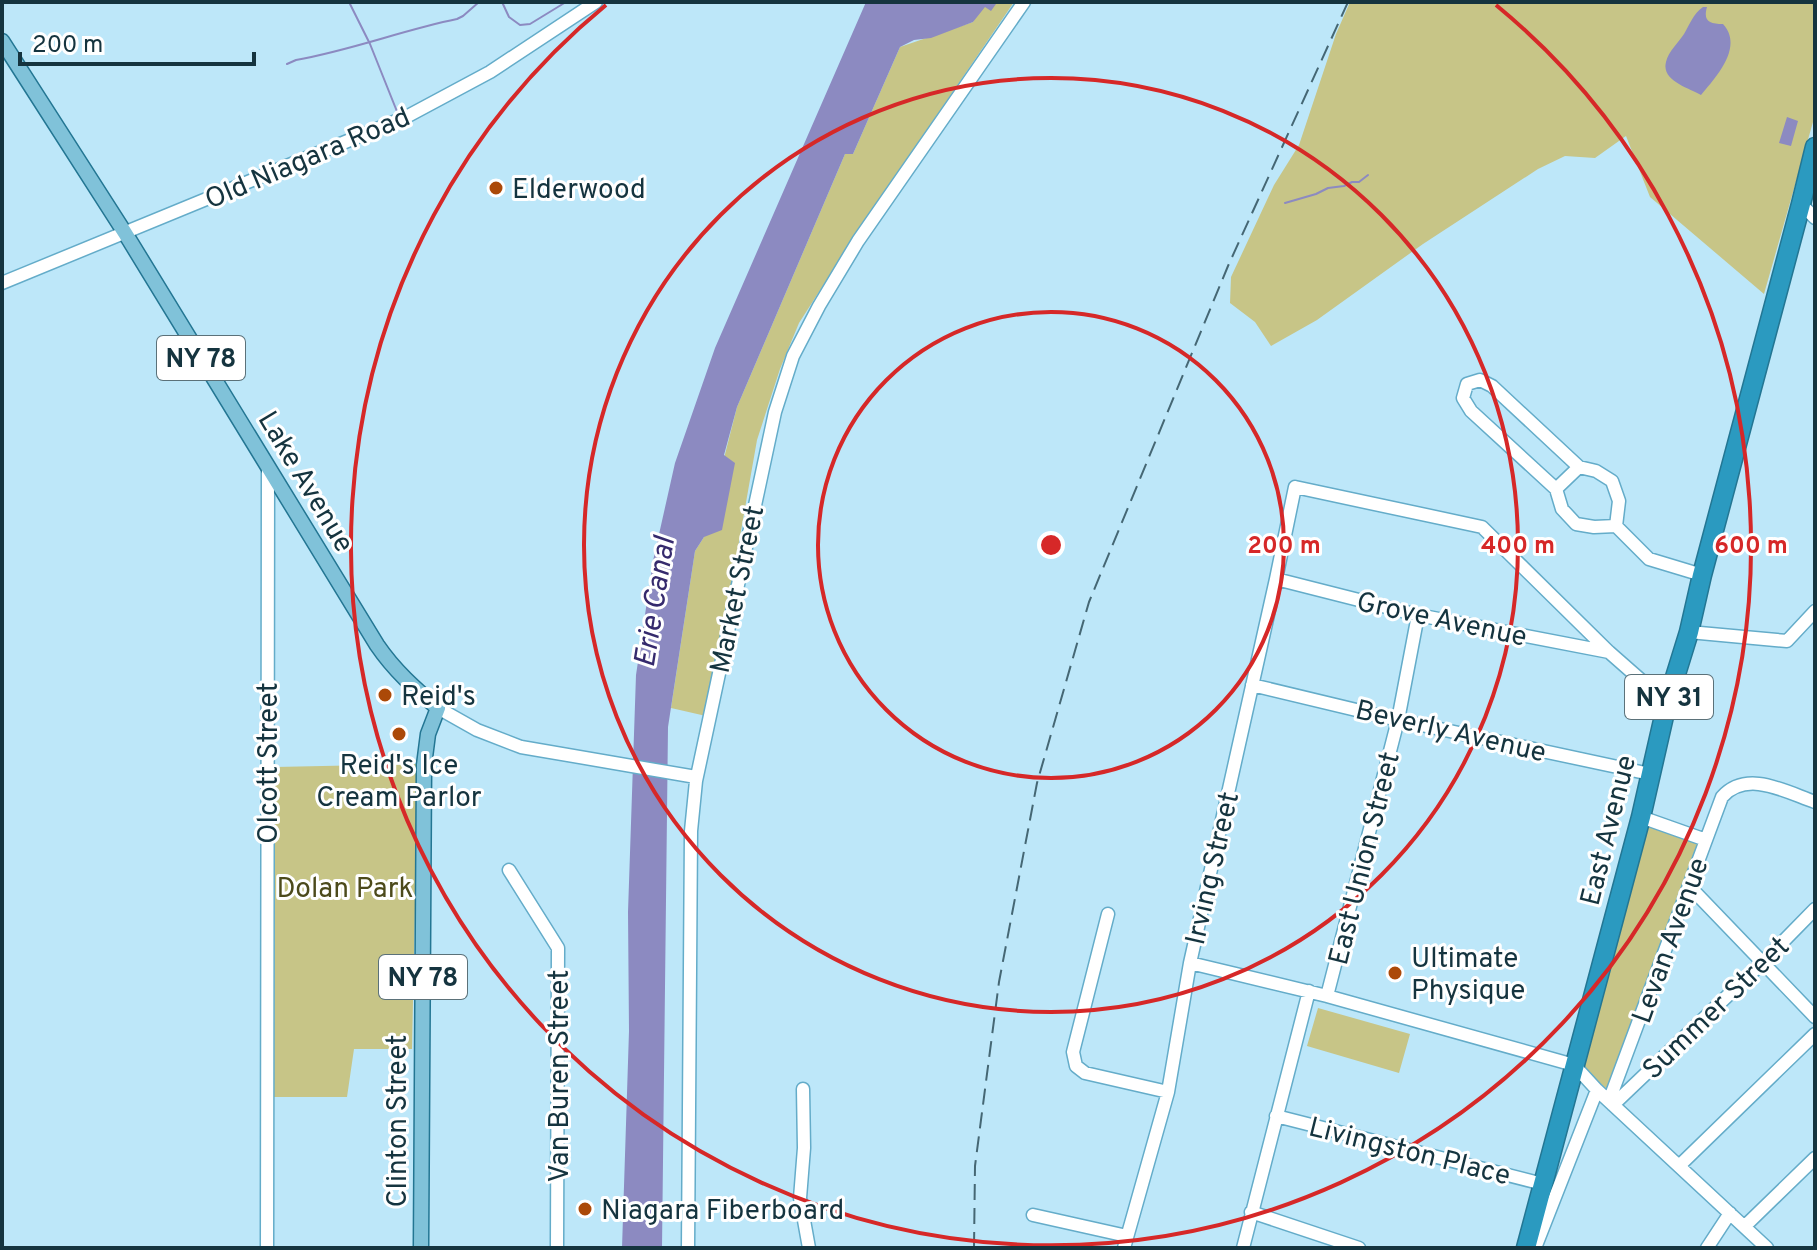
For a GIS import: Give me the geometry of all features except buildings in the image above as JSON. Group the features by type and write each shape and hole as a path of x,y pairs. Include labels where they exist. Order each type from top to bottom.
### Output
{"highway":[{"name":"East Avenue","path":"1526,1248 1815,147"}],"main road":[{"name":"Lake Avenue","path":"2,41 125,233 386,659 438,708"},
{"name":"Clinton Street","path":"421,1248 424,765 428,734 438,708"}],"street":[{"name":"Old Niagara Road","path":"2,283 435,103 490,72 596,2"},
{"name":"Market Street","path":"688,1248 691,831 696,777 771,425 793,356 819,306 858,241 1024,2"},
{"path":"1801,204 1815,218"},
{"path":"1616,526 1619,501 1612,481 1596,471 1579,467 1492,386 1480,380 1467,384 1463,398 1471,411 1556,489 1562,509 1576,524 1616,526 1649,559 1702,575"},
{"path":"1556,489 1579,467"},
{"name":"Olcott Street","path":"267,1248 268,469"},
{"name":"Irving Street","path":"1125,1242 1168,1092 1190,963 1295,487 1482,527 1609,652"},
{"name":"Grove Avenue","path":"1276,579 1418,615 1609,652"},
{"path":"1689,632 1787,641 1815,611"},
{"name":"East Union Street","path":"1327,996 1398,720 1418,615"},
{"path":"1609,652 1667,703"},
{"name":"Beverly Avenue","path":"1252,685 1650,774"},
{"name":"Lake Avenue","path":"438,708 460,721 521,747 696,777"},
{"name":"Levan Avenue","path":"1611,1103 1722,797 1738,785 1764,783 1815,802"},
{"path":"1641,817 1706,840"},
{"name":"Van Buren Street","path":"509,870 558,948 557,1248"},
{"path":"1690,887 1815,1017"},
{"name":"Summer Street","path":"1611,1103 1763,962 1815,909"},
{"path":"1108,914 1073,1052 1076,1066 1085,1073 1168,1092"},
{"path":"1190,963 1309,991 1574,1065 1767,1248"},
{"name":"East Union Street","path":"1243,1248 1309,991"},
{"path":"1679,1166 1815,1034"},
{"path":"803,1089 804,1148 800,1198 809,1248"},
{"path":"1535,1248 1597,1090"},
{"name":"Livingston Place","path":"1276,1116 1543,1184"},
{"path":"1745,1226 1815,1158"},
{"path":"1251,1212 1359,1248"},
{"path":"1707,1248 1730,1213"},
{"path":"1033,1215 1125,1242"}],"green space":[{"path":"983,2 1014,2 799,323 757,440 706,716 671,708 695,551 704,537 737,407 845,154 853,154 900,47 973,22"},
{"path":"1350,2 1815,2 1815,115 1764,294 1650,197 1626,136 1595,158 1565,156 1538,169 1423,244 1317,320 1271,346 1255,322 1230,303 1231,277 1274,185 1299,145 1336,34"},
{"name":"Dolan Park","path":"418,764 412,1049 354,1049 347,1097 274,1097 275,767"},
{"path":"1647,824 1701,843 1609,1091 1582,1067"},
{"path":"1318,1008 1410,1034 1399,1073 1307,1046"}],"water":[{"name":"Erie Canal","path":"866,2 996,4 991,11 985,7 973,22 900,47 853,154 845,154 737,407 724,455 735,463 722,530 704,537 695,551 668,727 662,1248 622,1248 636,675 653,561 675,463 715,348"},
{"path":"1707,7 1708,21 1723,24 1731,42 1726,61 1701,95 1672,79 1666,62 1694,16"},
{"path":"1787,117 1798,121 1791,146 1779,143"}],"waterway":[{"path":"349,2 370,44 398,114"},
{"path":"287,64 457,19 479,2"},
{"path":"502,2 509,17 520,25 530,24 566,2"},
{"path":"1285,203 1328,188 1359,182 1368,175"}],"railway":[{"path":"974,1248 975,1166 999,982 1037,783 1089,602 1228,266 1348,2"}],"place":[{"name":"Elderwood","path":"496,188"},
{"name":"Reid's","path":"385,695"},
{"name":"Reid's Ice Cream Parlor","path":"399,734"},
{"name":"Ultimate Physique","path":"1395,973"},
{"name":"Niagara Fiberboard","path":"585,1209"}]}
